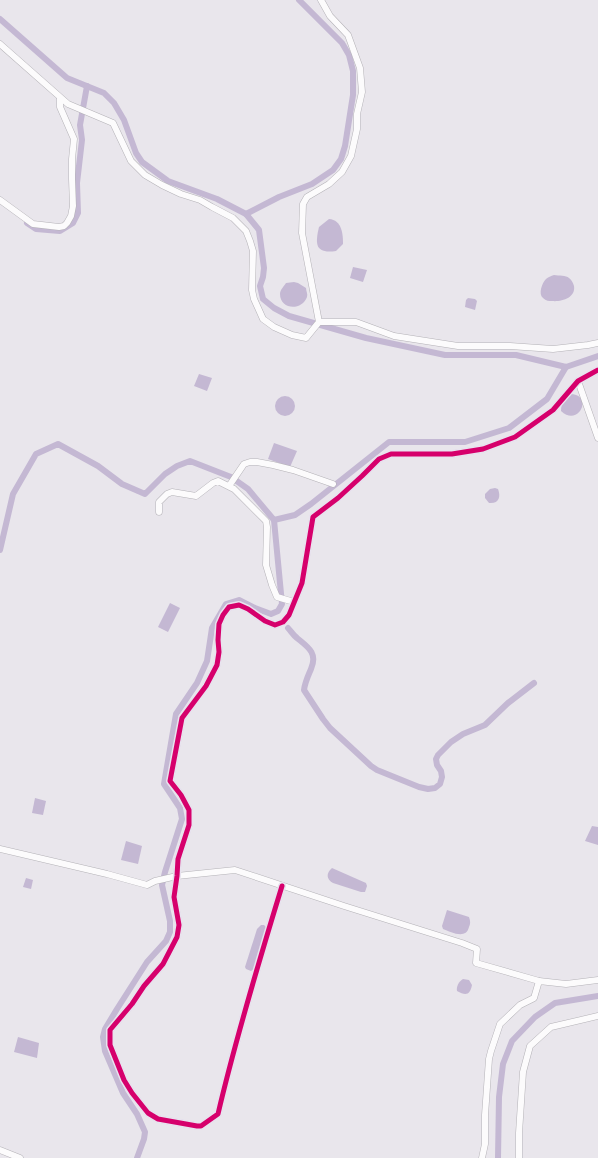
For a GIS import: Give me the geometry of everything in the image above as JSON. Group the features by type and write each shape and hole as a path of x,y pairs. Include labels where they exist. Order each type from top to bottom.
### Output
{"street":[{"path":"0,44 68,104 113,123 130,161 144,175 181,194 200,200 233,218 246,231 253,251 252,290 254,299 263,319 292,335 306,338 319,322 302,232 303,204 307,197 329,184 342,172 351,156 357,129 357,114 362,92 360,68 348,35 330,16 321,0"},
{"path":"0,200 33,224 59,227 64,226 67,223 71,216 73,206 72,175 74,139 60,106 60,98"},
{"path":"319,322 356,322 394,336 458,346 510,346 553,349 588,345 598,342"},
{"path":"282,886 258,962 228,1070 218,1114 201,1126 158,1119 148,1113 132,1094 124,1080 110,1045 110,1030 163,964 177,937 180,925 174,897 175,876 178,859 189,825 189,810 181,795 170,781 182,718 206,686 217,665 219,652 219,624 223,615 229,607 239,604 265,621 275,625 283,622 289,615 302,582 313,517 338,498 379,459 391,454 452,454 483,449 515,437 553,410 578,381 598,370"},
{"path":"578,381 598,438"},
{"path":"229,486 244,464 250,462 257,462 293,470 333,484"},
{"path":"160,512 159,502 167,494 172,492 196,496 218,481 229,486 266,522 266,565 272,585 277,597 294,602"},
{"path":"0,849 147,885 155,881 175,876 235,870 462,943 477,949 476,963 539,981 566,984 598,980"},
{"path":"482,1158 485,1144 485,1115 489,1059 491,1051 500,1024 520,1005 534,998 539,981"},
{"path":"519,1158 523,1072 530,1046 551,1027 598,1016"},
{"path":"0,1150 20,1158"}],"shaded area":[{"path":"329,219 337,222 341,228 343,244 336,251 329,252 320,249 317,243 317,238 319,227"},
{"path":"353,267 367,270 363,282 350,278"},
{"path":"554,275 566,276 570,279 574,286 573,294 560,301 545,300 541,294 541,288 547,278"},
{"path":"294,282 306,288 307,296 301,305 292,307 287,306 284,303 280,294 286,283"},
{"path":"468,298 475,299 477,301 475,310 465,307 466,300"},
{"path":"199,374 212,378 207,391 194,386"},
{"path":"570,394 577,395 581,399 582,404 578,413 573,416 561,411 563,401"},
{"path":"285,396 292,399 295,406 292,413 285,416 278,413 275,406 278,399"},
{"path":"274,443 297,451 290,467 268,459"},
{"path":"490,489 498,489 499,497 497,501 489,503 485,498 485,494"},
{"path":"170,603 180,608 168,632 158,627"},
{"path":"35,798 46,801 43,815 32,813"},
{"path":"592,826 598,827 598,845 585,841"},
{"path":"126,841 142,846 138,864 121,860"},
{"path":"332,868 366,883 367,886 365,892 333,883 328,878 329,872"},
{"path":"26,878 33,880 31,889 23,887"},
{"path":"447,910 469,917 470,924 465,933 458,934 443,929 442,926"},
{"path":"261,925 266,927 266,932 254,969 251,971 245,967 257,929"},
{"path":"463,979 469,980 472,985 469,993 467,994 457,991 458,984"},
{"path":"18,1037 39,1043 37,1058 14,1052"}],"waterway":[{"path":"0,19 67,78 104,93 114,103 124,120 136,153 142,162 168,181 217,199 246,214 279,197 312,184 333,170 341,159 345,146 353,95 353,71 349,55 342,43 299,0"},
{"path":"27,223 36,229 60,231 73,223 78,213 77,183 82,140 80,125 87,86"},
{"path":"246,214 259,230 264,268 260,286 263,299 274,308 289,316 366,338 445,355 516,355 566,367 598,356"},
{"path":"274,520 295,515 389,442 465,442 509,428 547,399 566,367"},
{"path":"0,550 13,494 36,454 58,444 98,466 122,484 145,494 165,474 177,466 190,461 231,477 248,489 274,520 282,604 278,611 271,614 239,600 226,604 212,628 207,661 197,683 176,714 164,784 180,808 182,819 162,885 170,921 170,932 166,941 147,962 117,1009 105,1029 103,1037 105,1051 123,1093 137,1114 145,1132 137,1158"},
{"path":"288,628 311,651 313,655 313,663 304,690 330,728 377,770 419,787 428,789 435,788 440,784 442,777 436,759 451,742 463,734 485,725 508,703 534,683"},
{"path":"498,1158 499,1097 503,1064 512,1041 535,1017 555,1003 598,996"}],"cycle path":[{"path":"282,886 256,971 218,1114 201,1126 158,1119 148,1113 124,1080 110,1045 110,1030 163,964 177,937 179,925 174,897 178,859 189,825 189,810 181,795 170,781 182,718 206,686 217,665 219,652 219,624 223,615 229,607 239,605 248,609 265,621 275,625 283,622 289,615 302,583 313,517 338,498 379,459 391,454 452,454 483,449 515,437 553,410 578,381 598,370"}]}
